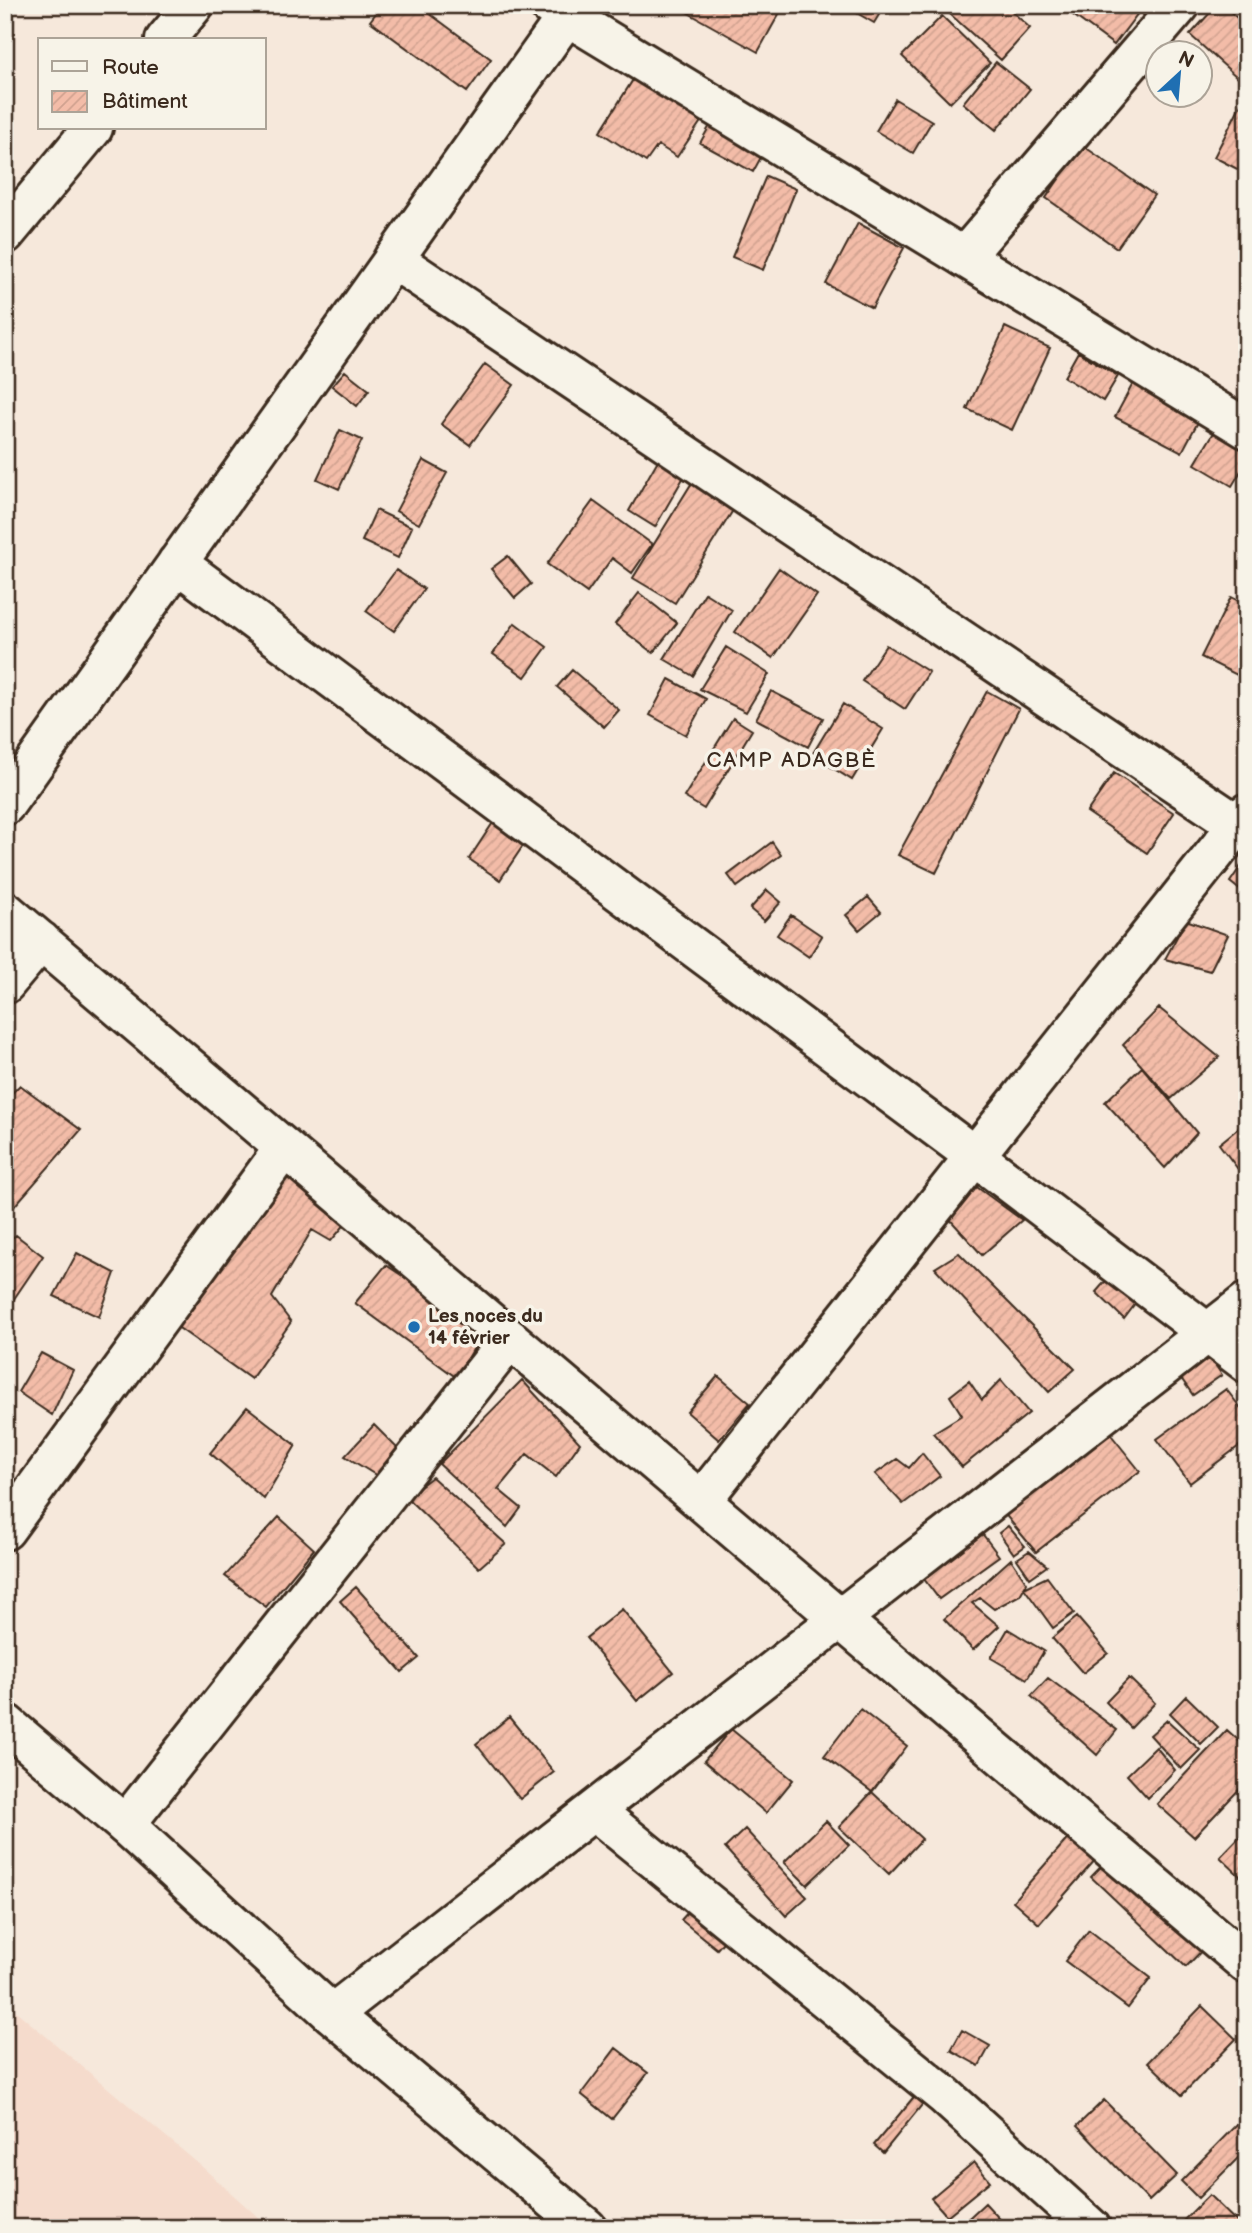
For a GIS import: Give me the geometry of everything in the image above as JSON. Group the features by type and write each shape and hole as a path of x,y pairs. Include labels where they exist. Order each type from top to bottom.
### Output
{"street":[{"path":"167,38 194,5"},
{"path":"964,257 1180,5"},
{"path":"5,805 393,259 558,10 1247,429"},
{"path":"6,232 91,130"},
{"path":"393,259 1244,822 701,1501"},
{"path":"177,563 976,1157 1247,1363"},
{"path":"5,911 1247,1964"},
{"path":"5,984 41,941"},
{"path":"5,1530 284,1148"},
{"path":"332,2014 1247,1302"},
{"path":"125,1825 510,1339"},
{"path":"5,1723 125,1825 332,2014 587,2228"},
{"path":"595,1811 944,2095 1091,2228"}],"shaded area":[{"path":"5,2002 200,2165 270,2228 5,2228"}],"building":[{"path":"382,5 418,5 491,59 467,92 370,21"},
{"path":"686,5 784,5 758,52 683,10"},
{"path":"843,5 885,5 874,23"},
{"path":"940,5 1005,5 1030,28 1001,60"},
{"path":"1074,5 1144,5 1114,45 1069,12"},
{"path":"1217,5 1223,5 1247,27 1247,86 1214,56 1214,38 1193,38 1190,35"},
{"path":"942,16 990,63 950,103 902,56"},
{"path":"996,62 1030,89 996,130 963,103"},
{"path":"641,67 708,111 677,157 658,145 646,162 600,132"},
{"path":"1244,98 1247,99 1247,174 1214,157"},
{"path":"895,99 932,121 913,153 876,131"},
{"path":"721,106 773,135 753,172 700,143"},
{"path":"1082,145 1154,195 1117,248 1046,198"},
{"path":"766,176 796,189 763,270 732,257"},
{"path":"858,223 904,248 872,308 826,284"},
{"path":"1247,312 1247,329 1239,325"},
{"path":"1005,327 1050,348 1012,430 967,409"},
{"path":"1078,352 1118,376 1103,401 1064,377"},
{"path":"485,364 514,385 470,445 441,424"},
{"path":"345,371 369,390 357,406 332,386"},
{"path":"1136,378 1206,407 1182,452 1115,417"},
{"path":"1222,419 1247,434 1247,461 1232,486 1195,464"},
{"path":"340,430 362,440 339,489 317,479"},
{"path":"423,460 447,473 419,524 396,511"},
{"path":"658,460 685,475 655,527 629,511"},
{"path":"693,481 735,507 675,603 633,578"},
{"path":"593,501 652,544 632,573 612,558 587,593 547,564"},
{"path":"376,510 412,527 398,558 362,541"},
{"path":"508,556 531,584 515,598 491,569"},
{"path":"779,568 817,595 773,658 735,632"},
{"path":"396,570 424,589 394,631 366,611"},
{"path":"639,593 677,623 653,653 615,624"},
{"path":"705,593 732,610 693,676 664,659"},
{"path":"1231,597 1247,605 1247,680 1201,657"},
{"path":"515,623 547,647 525,677 493,654"},
{"path":"886,645 929,672 905,709 862,681"},
{"path":"726,647 769,674 746,712 700,689"},
{"path":"572,670 619,710 604,727 557,687"},
{"path":"669,679 706,699 686,735 650,715"},
{"path":"771,691 823,718 808,747 756,719"},
{"path":"987,691 1019,709 936,873 898,855"},
{"path":"843,704 883,729 852,780 812,755"},
{"path":"733,718 752,730 704,809 684,797"},
{"path":"1114,773 1174,813 1147,853 1087,812"},
{"path":"512,794 543,816 500,880 469,859"},
{"path":"772,842 781,855 737,887 728,875"},
{"path":"1243,863 1247,866 1247,896 1230,882"},
{"path":"767,890 781,902 764,921 750,909"},
{"path":"868,897 881,912 859,930 846,915"},
{"path":"791,915 822,936 809,957 777,935"},
{"path":"1186,920 1228,935 1210,971 1165,959"},
{"path":"1159,1008 1219,1057 1171,1099 1123,1045"},
{"path":"1238,1047 1247,1047 1247,1085 1240,1085"},
{"path":"1142,1067 1197,1133 1165,1168 1105,1102"},
{"path":"20,1085 81,1130 12,1209 5,1204 5,1100"},
{"path":"1247,1121 1247,1181 1219,1144"},
{"path":"288,1159 353,1215 331,1241 312,1230 272,1297 291,1322 251,1379 162,1316"},
{"path":"974,1185 1022,1220 982,1255 946,1215"},
{"path":"16,1235 43,1256 5,1312 5,1243"},
{"path":"77,1253 115,1273 99,1317 54,1296"},
{"path":"959,1253 1075,1369 1049,1392 935,1268"},
{"path":"386,1265 484,1330 457,1378 355,1303"},
{"path":"1109,1277 1139,1299 1124,1319 1096,1292"},
{"path":"1202,1346 1222,1375 1193,1395 1173,1367"},
{"path":"41,1353 73,1370 52,1415 18,1392"},
{"path":"718,1376 750,1403 719,1440 687,1412"},
{"path":"522,1380 580,1443 556,1477 527,1454 498,1489 521,1508 507,1527 439,1464"},
{"path":"1001,1380 1029,1413 962,1467 933,1433 962,1415 950,1396 969,1381 982,1400"},
{"path":"1226,1389 1247,1416 1247,1440 1190,1483 1157,1439"},
{"path":"247,1407 296,1445 264,1499 210,1453"},
{"path":"374,1425 401,1452 382,1479 345,1456"},
{"path":"1108,1431 1140,1471 1036,1552 1003,1512"},
{"path":"922,1453 940,1476 903,1504 875,1474 897,1459 909,1468"},
{"path":"432,1477 506,1544 479,1568 406,1497"},
{"path":"279,1517 314,1549 266,1607 225,1576"},
{"path":"1008,1526 1025,1546 1014,1554 999,1533"},
{"path":"978,1528 999,1556 939,1599 918,1571"},
{"path":"1247,1543 1247,1558 1239,1551"},
{"path":"1029,1551 1047,1566 1030,1578 1017,1559"},
{"path":"1011,1559 1027,1583 1020,1595 994,1609 980,1598 972,1603 999,1626 973,1650 944,1619"},
{"path":"1047,1577 1074,1613 1053,1628 1024,1588"},
{"path":"1247,1582 1247,1604 1236,1593"},
{"path":"356,1587 419,1658 402,1672 340,1601"},
{"path":"622,1609 673,1672 637,1701 586,1638"},
{"path":"1077,1617 1108,1653 1083,1673 1052,1638"},
{"path":"1008,1629 1044,1651 1027,1679 991,1658"},
{"path":"1048,1678 1117,1730 1097,1755 1031,1696"},
{"path":"1129,1678 1155,1703 1131,1728 1106,1702"},
{"path":"1186,1696 1218,1727 1201,1744 1170,1713"},
{"path":"860,1709 907,1746 872,1792 824,1756"},
{"path":"509,1717 554,1772 520,1799 476,1744"},
{"path":"1167,1720 1200,1750 1181,1769 1150,1735"},
{"path":"731,1729 793,1780 766,1813 704,1761"},
{"path":"1227,1730 1247,1748 1247,1781 1194,1837 1157,1804"},
{"path":"1156,1747 1175,1770 1148,1798 1127,1775"},
{"path":"872,1792 922,1839 889,1874 839,1827"},
{"path":"826,1821 849,1845 807,1885 784,1862"},
{"path":"745,1829 807,1897 786,1916 725,1848"},
{"path":"1247,1829 1247,1883 1220,1857"},
{"path":"1070,1836 1096,1859 1039,1924 1013,1901"},
{"path":"1119,1848 1214,1938 1186,1967 1091,1877"},
{"path":"699,1900 734,1929 717,1949 681,1920"},
{"path":"1089,1930 1151,1978 1128,2008 1065,1961"},
{"path":"1202,2006 1236,2039 1182,2095 1148,2062"},
{"path":"962,2030 990,2046 979,2066 951,2050"},
{"path":"616,2048 648,2073 612,2119 581,2094"},
{"path":"917,2093 926,2100 883,2153 874,2145"},
{"path":"1104,2100 1177,2175 1149,2201 1077,2126"},
{"path":"1247,2114 1247,2149 1198,2198 1181,2181"},
{"path":"974,2162 990,2181 947,2216 931,2198"},
{"path":"1209,2195 1243,2228 1187,2228 1182,2222"},
{"path":"985,2203 1008,2228 958,2228"}],"place":[{"name":"Les noces du 14 février","path":"414,1327"}],"district":[{"name":"CAMP ADAGBÈ","path":"792,760"}]}
